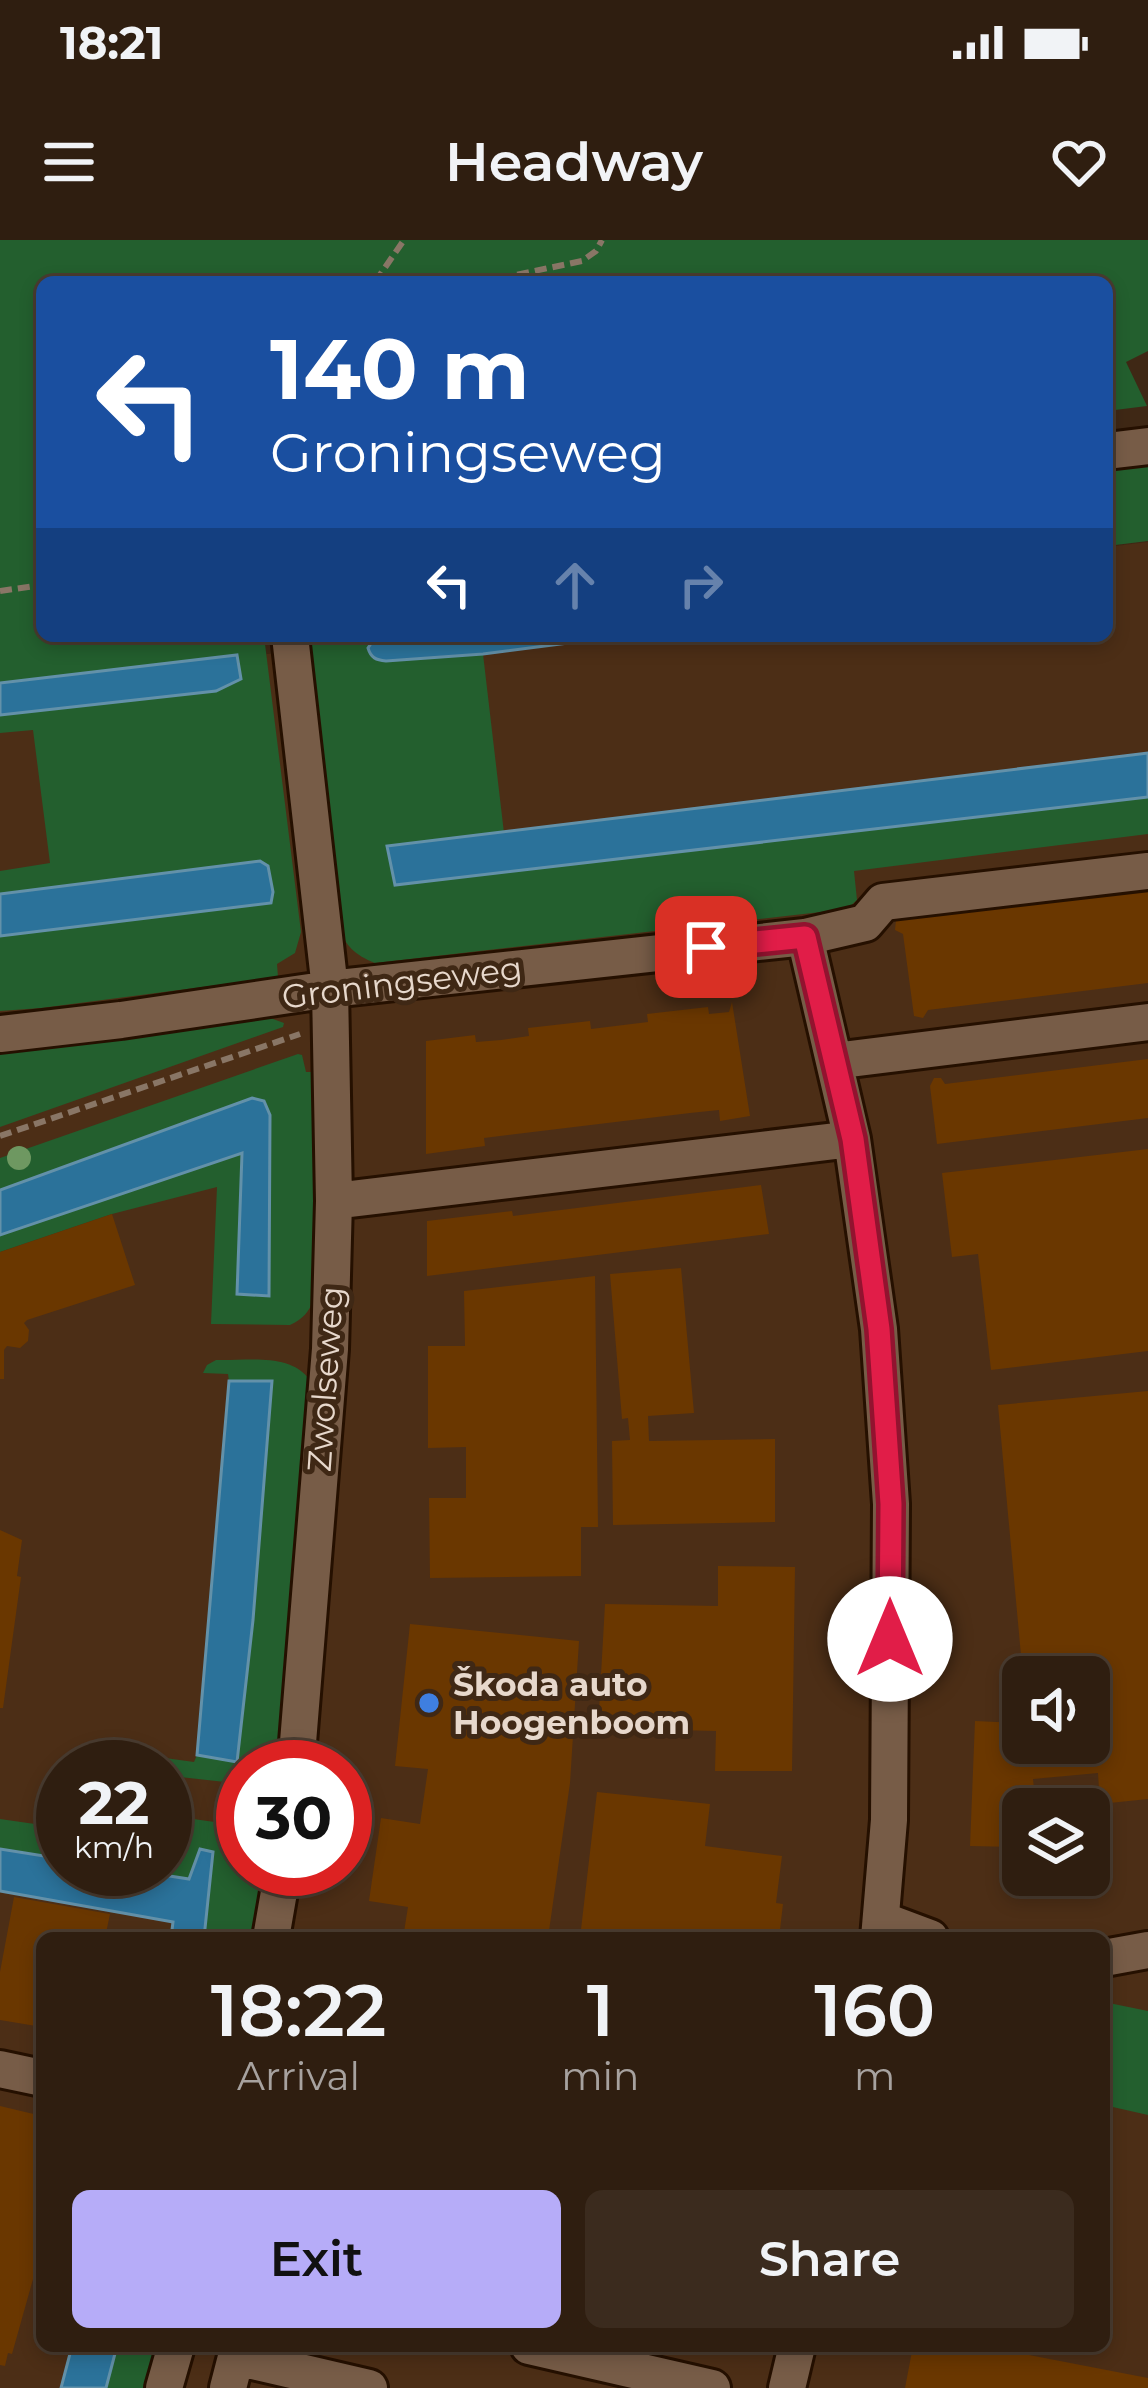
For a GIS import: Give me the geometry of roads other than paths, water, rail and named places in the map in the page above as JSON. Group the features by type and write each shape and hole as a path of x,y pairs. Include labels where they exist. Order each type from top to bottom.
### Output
{"street":[{"path":"1113,450 1148,446"},
{"name":"Zwolseweg","path":"291,642 331,1006 334,1201 330,1349 298,1740"},
{"name":"Groningseweg","path":"0,1034 331,1006 805,937 865,923 883,902 1148,871"},
{"path":"805,937 853,1139 879,1329 891,1504 889,1820 880,1929"},
{"path":"834,1060 1148,1022"},
{"path":"334,1201 853,1139"},
{"path":"273,1932 279,1896"},
{"path":"1110,1957 1148,1950"},
{"path":"0,2068 36,2077"},
{"path":"164,2388 174,2352"},
{"path":"555,2352 712,2388"},
{"path":"787,2388 796,2352"},
{"path":"228,2388 236,2357 369,2388"}],"water":[{"path":"372,642 576,642 386,661 374,658 368,648"},
{"path":"237,655 241,679 216,691 0,715 0,683"},
{"path":"1148,753 1148,797 395,885 387,846"},
{"path":"260,861 268,866 271,903 0,936 0,894"},
{"path":"252,1098 264,1101 270,1115 269,1296 237,1294 242,1153 0,1235 0,1190"},
{"path":"229,1381 272,1381 239,1740 216,1740 216,1758 197,1755"},
{"path":"0,1849 36,1855 36,1896 192,1896 192,1871 200,1849 213,1852 205,1932 172,1932 173,1922 0,1891"},
{"path":"70,2352 115,2352 106,2388 61,2388"}],"place":[{"name":"Škoda auto Hoogenboom","path":"429,1703"}]}
